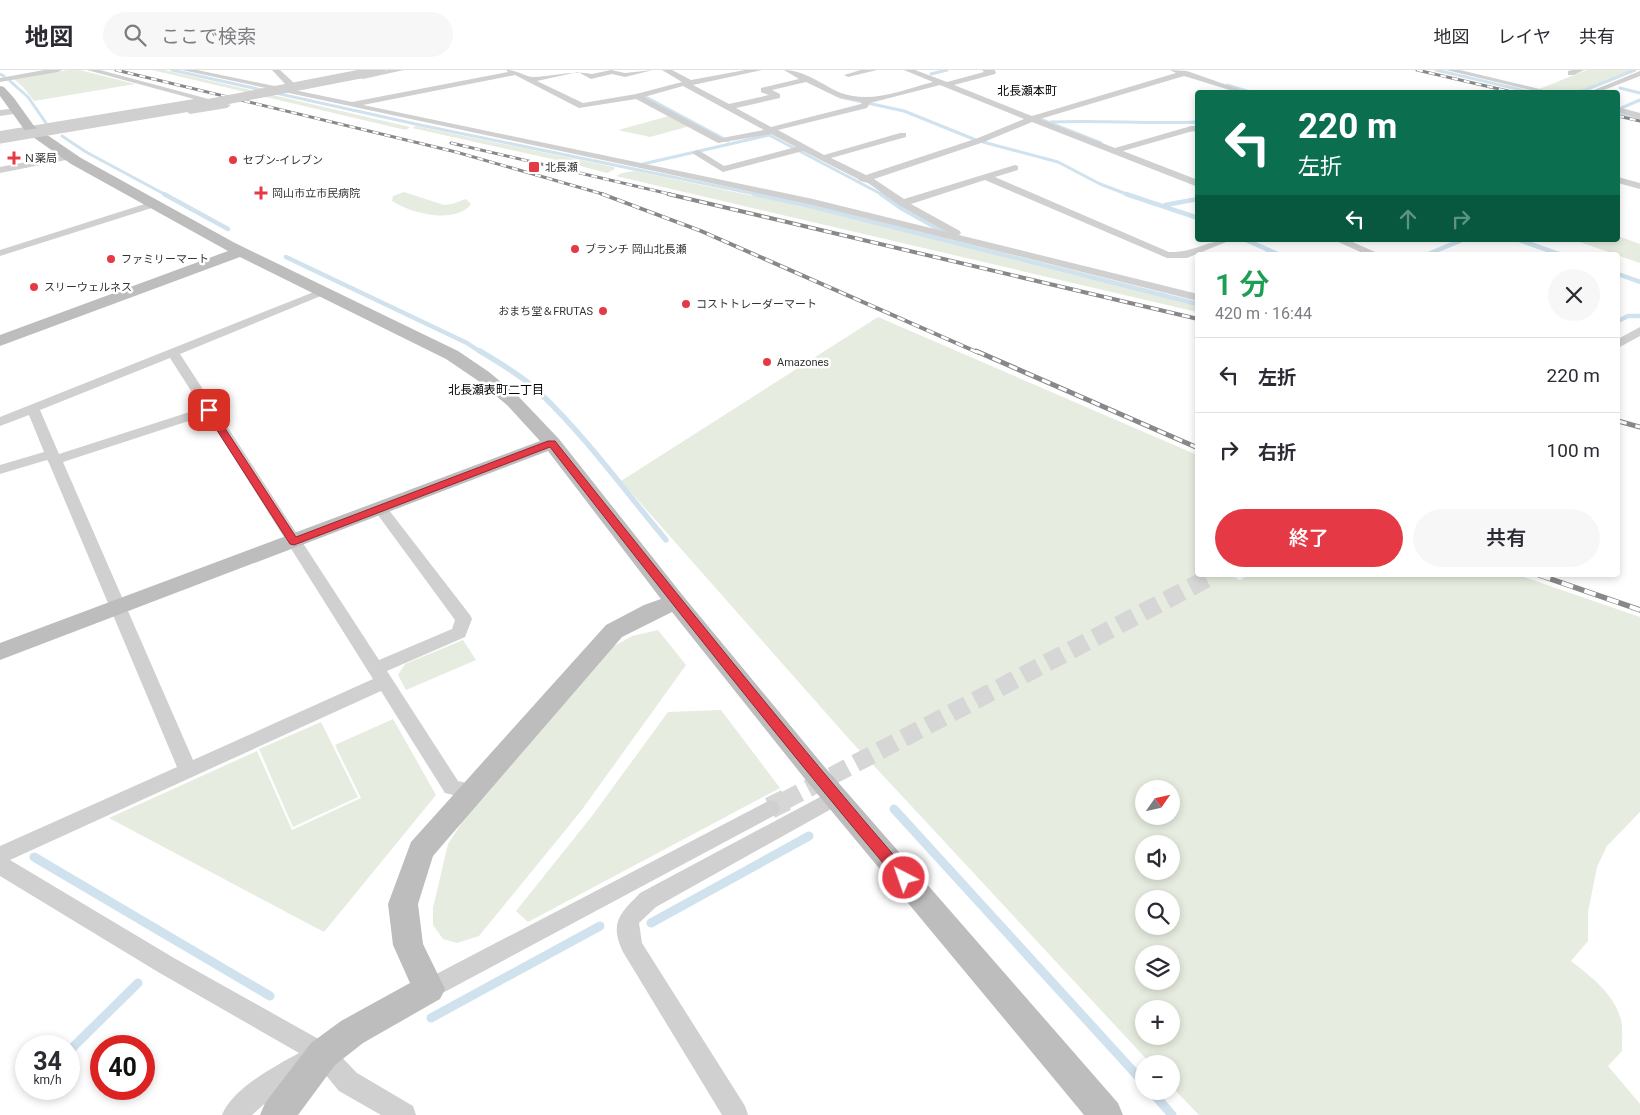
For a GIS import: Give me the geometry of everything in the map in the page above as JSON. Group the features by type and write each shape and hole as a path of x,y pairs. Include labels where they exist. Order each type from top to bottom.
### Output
{"street":[{"path":"0,80 58,70"},
{"path":"0,134 34,133 227,105 91,70"},
{"path":"186,70 205,72 271,88 289,88 400,70"},
{"path":"276,70 289,88 348,105 812,202 1195,297"},
{"path":"289,88 365,70"},
{"path":"0,141 381,70"},
{"path":"528,80 579,70 591,77 612,72 624,75 649,70"},
{"path":"666,70 770,130 799,149 871,181 903,203 956,233 959,239"},
{"path":"348,105 512,72 582,106 758,70"},
{"path":"788,70 805,80 865,103"},
{"path":"848,75 873,70"},
{"path":"908,70 1031,119 1118,150 1195,183"},
{"path":"637,96 721,141 992,72 986,70"},
{"path":"1174,70 1237,90"},
{"path":"1450,70 1539,90"},
{"path":"1571,74 1580,70"},
{"path":"699,72 708,80"},
{"path":"864,179 981,140 1031,119 1184,73"},
{"path":"1599,90 1640,73"},
{"path":"729,107 777,96 764,90 805,80"},
{"path":"0,89 34,133 68,157 235,248 444,352 483,376 513,401 552,443 676,602 835,797 1106,1115"},
{"path":"0,141 208,99"},
{"path":"0,114 18,111"},
{"path":"1620,111 1640,116"},
{"path":"1118,150 1195,128"},
{"path":"822,158 903,135"},
{"path":"697,153 723,169 799,149"},
{"path":"0,170 68,157"},
{"path":"903,203 1015,168"},
{"path":"986,177 1167,255 1183,256 1221,242"},
{"path":"1620,181 1640,186"},
{"path":"0,253 154,204"},
{"path":"1344,242 1369,252"},
{"path":"0,330 235,248"},
{"path":"0,341 235,248"},
{"path":"0,422 324,291"},
{"path":"1620,341 1640,331"},
{"path":"173,352 452,788 474,792"},
{"path":"32,410 188,770"},
{"path":"0,470 52,457 209,410"},
{"path":"0,652 552,443"},
{"path":"0,855 188,770 459,633 464,619 380,508"},
{"path":"429,989 408,944 403,904 422,850 614,631 652,611 676,602"},
{"path":"736,1115 631,945 628,920 648,900 835,797"},
{"path":"234,1115 274,1079 323,1054 352,1032 429,989 770,808"},
{"path":"0,865 166,965 323,1054 348,1082 404,1115"},
{"path":"277,1115 323,1054"}],"shaded area":[{"path":"68,70 80,70 135,84 34,101 14,79"},
{"path":"152,70 164,70 410,127 406,130"},
{"path":"1587,70 1633,70 1581,90 1539,89"},
{"path":"669,116 690,126 650,137 618,130"},
{"path":"416,126 614,167 615,169 607,173 412,128"},
{"path":"635,171 806,207 1195,304 1195,312 616,176"},
{"path":"404,192 444,205 466,199 471,204 455,214 433,215 421,213 392,201 393,196"},
{"path":"1620,237 1640,244 1640,263 1620,256 1620,252 1608,252 1580,242 1620,242"},
{"path":"878,317 1195,454 1195,577 1234,577 1240,580 1245,577 1524,577 1640,617 1640,812 1607,846 1597,867 1588,912 1588,941 1571,961 1601,986 1618,1010 1622,1024 1622,1051 1608,1066 1640,1104 1640,1115 1199,1115 1180,1095 1180,1055 1143,1055 849,739 621,481"},
{"path":"658,630 686,665 581,811 479,936 457,943 443,939 433,925 433,908 448,844 480,795 609,649 632,636"},
{"path":"463,640 476,660 406,690 398,675 405,664"},
{"path":"721,710 780,788 528,922 516,911 592,816 668,712"},
{"path":"393,719 436,795 324,932 109,818 257,751 292,830 361,798 335,745"},
{"path":"321,722 358,797 293,827 259,749"}],"waterway":[{"path":"172,70 420,125 760,195"},
{"path":"931,74 947,70"},
{"path":"1436,70 1521,90"},
{"path":"1585,90 1635,70"},
{"path":"0,74 4,76"},
{"path":"10,81 28,97 46,123"},
{"path":"1227,85 1243,90"},
{"path":"1620,88 1640,93"},
{"path":"644,96 728,141"},
{"path":"840,97 904,111 976,140"},
{"path":"1620,109 1640,100"},
{"path":"1620,113 1640,118"},
{"path":"1040,119 1101,143"},
{"path":"1051,122 1195,122"},
{"path":"643,164 769,135 883,195"},
{"path":"62,136 86,152 166,195"},
{"path":"983,142 1058,162 1100,184 1129,195"},
{"path":"164,194 228,229"},
{"path":"754,194 806,205 1195,303"},
{"path":"881,194 901,208 944,232"},
{"path":"1129,195 1195,217"},
{"path":"1165,205 1195,200"},
{"path":"1251,242 1273,252"},
{"path":"1433,252 1457,242"},
{"path":"1525,242 1553,252"},
{"path":"286,257 467,343 482,353"},
{"path":"1620,275 1640,282"},
{"path":"1620,320 1628,316 1640,316"},
{"path":"480,351 526,381 557,410 666,540"},
{"path":"894,809 1135,1073"},
{"path":"651,923 809,836"},
{"path":"34,857 270,996"},
{"path":"431,1018 600,926"},
{"path":"80,1040 138,983"},
{"path":"1159,1100 1172,1115"}],"tunnel":[{"path":"784,801 1210,577"},
{"path":"770,808 784,801"}],"railway":[{"path":"116,70 456,152 606,195"},
{"path":"1417,70 1503,90"},
{"path":"1620,116 1640,121"},
{"path":"451,143 674,195"},
{"path":"602,194 701,231 979,353"},
{"path":"668,194 1195,318"},
{"path":"976,351 1195,447"},
{"path":"1620,422 1640,427"},
{"path":"1545,577 1640,610"}],"place":[{"name":"Ｎ薬局","path":"14,158"},
{"name":"セブン-イレブン","path":"233,160"},
{"name":"北長瀬","path":"534,167"},
{"name":"岡山市立市民病院","path":"261,193"},
{"name":"ブランチ 岡山北長瀬","path":"575,249"},
{"name":"ファミリーマート","path":"111,259"},
{"name":"スリーウェルネス","path":"34,287"},
{"name":"コストトレーダーマート","path":"686,304"},
{"name":"おまち堂＆FRUTAS","path":"603,311"},
{"name":"Amazones","path":"767,362"}],"district":[{"name":"北長瀬本町","path":"1027,91"},
{"name":"北長瀬表町二丁目","path":"496,390"}],"route":[{"path":"209,410 294,542 552,443 688,618 904,878"}]}
